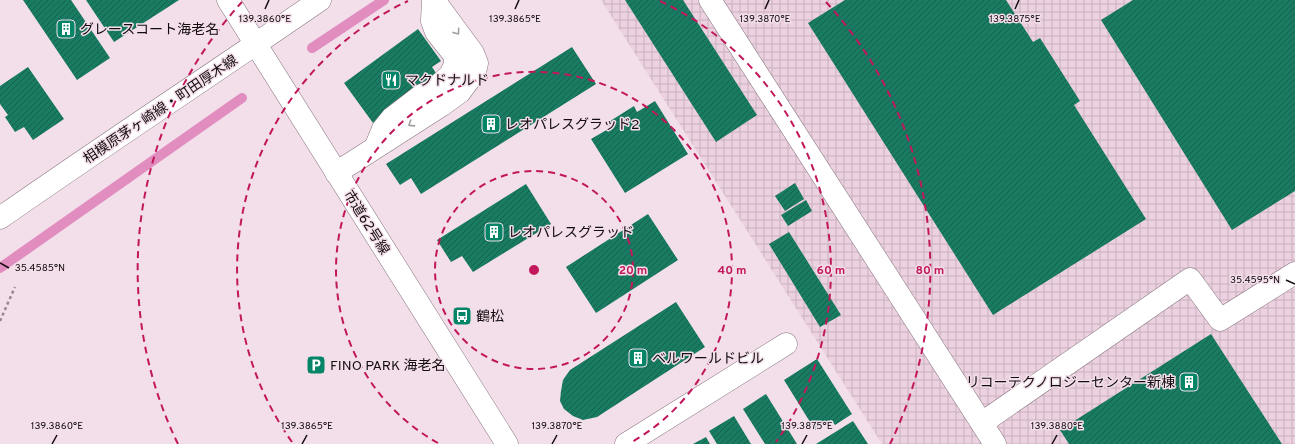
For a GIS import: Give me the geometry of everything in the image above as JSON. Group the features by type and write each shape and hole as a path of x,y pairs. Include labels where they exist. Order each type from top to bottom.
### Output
{"street":[{"name":"市道62号線","path":"228,0 507,444"},
{"name":"相模原茅ヶ崎線・町田厚木線","path":"0,218 106,144 320,0"},
{"path":"336,173 460,92 475,72 477,64 473,53 434,0"},
{"path":"710,0 995,444"},
{"path":"982,423 1190,279 1220,320 1295,273"},
{"path":"626,444 786,344"}],"path":[{"path":"0,321 15,287"}],"shaded area":[{"path":"601,0 1295,0 1295,444 882,444"}],"building":[{"name":"グレースコート海老名","path":"23,0 71,0 110,58 77,80"},
{"path":"86,0 179,0 114,42"},
{"path":"625,0 683,0 757,115 716,142"},
{"path":"845,0 1006,0 1033,42 1040,38 1080,101 1074,105 1146,219 993,315 808,23"},
{"path":"1133,0 1295,0 1295,191 1232,230 1101,20"},
{"name":"マクドナルド","path":"418,29 441,61 432,67 438,76 373,123 344,83"},
{"name":"レオパレスグラッド2","path":"572,47 596,84 421,194 411,178 400,185 386,164"},
{"path":"28,67 64,119 33,140 24,127 15,132 5,117 8,115 0,104 0,86"},
{"path":"655,101 688,154 625,193 591,139 610,128 607,123 634,106 637,112"},
{"path":"795,183 804,199 785,211 775,196"},
{"name":"レオパレスグラッド","path":"526,184 551,224 473,272 462,256 451,262 437,240"},
{"path":"806,200 812,211 788,226 781,215"},
{"path":"648,214 678,260 596,313 566,267"},
{"path":"789,232 841,315 820,327 769,244"},
{"name":"ベルワールドビル","path":"676,302 705,347 597,417 583,420 573,416 564,409 560,401 561,391 563,380 570,370"},
{"name":"リコーテクノロジーセンター新棟","path":"1211,334 1282,444 1069,444 1060,430"},
{"path":"817,359 852,414 835,425 831,420 815,430 784,380"},
{"path":"766,394 797,444 765,444 743,409"},
{"path":"734,416 751,444 717,444 709,431"},
{"path":"853,421 868,444 816,444"},
{"path":"706,437 710,444 693,444"}],"waterway":[{"path":"312,48 384,0"},
{"path":"0,268 242,98"}],"place":[{"name":"グレースコート海老名","path":"66,29"},
{"name":"マクドナルド","path":"391,80"},
{"name":"レオパレスグラッド2","path":"491,124"},
{"name":"レオパレスグラッド","path":"494,232"},
{"name":"鶴松","path":"462,316"},
{"name":"ベルワールドビル","path":"638,358"},
{"name":"FINO PARK 海老名","path":"316,365"},
{"name":"リコーテクノロジーセンター新棟","path":"1189,382"}]}
